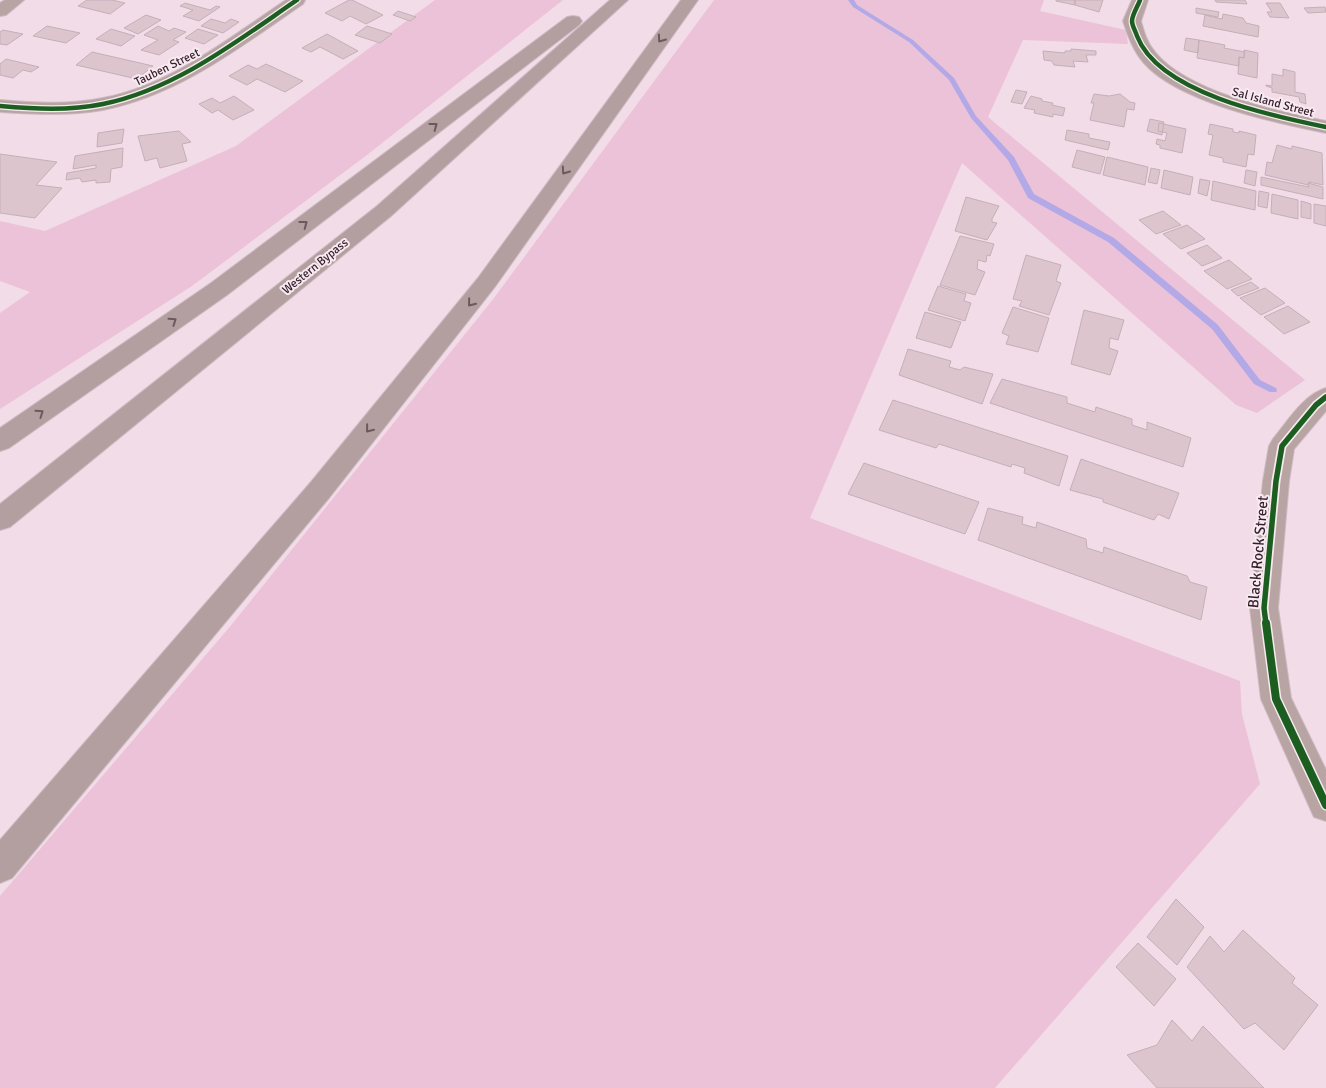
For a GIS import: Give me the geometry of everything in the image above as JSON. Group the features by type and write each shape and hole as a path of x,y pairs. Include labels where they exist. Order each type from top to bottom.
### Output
{"highway":[{"path":"0,441 219,289 600,0"},
{"name":"Western Bypass","path":"0,519 384,211 620,0"},
{"path":"0,866 320,490 486,284 571,163 690,0"}],"street":[{"path":"0,11 16,0"},
{"name":"Tauben Street","path":"0,106 67,107 102,104 130,97 159,86 198,66 297,0"},
{"name":"Sal Island Street","path":"1140,0 1132,22 1146,53 1161,69 1192,87 1224,101 1272,116 1326,127"},
{"name":"Black Rock Street","path":"1326,397 1316,405 1282,446 1276,481 1264,608 1276,699 1326,805"}],"shaded area":[{"path":"435,0 563,0 367,155 192,286 0,409 0,313 30,292 0,281 0,221 45,231 236,146"},
{"path":"714,0 1044,0 1040,11 1126,30 1128,44 1023,40 988,117 1305,380 1257,413 1236,405 962,163 810,518 1240,681 1242,714 1260,784 995,1088 0,1088 0,896 233,623 494,298"}],"building":[{"path":"87,0 112,0 125,3 110,14 78,6"},
{"path":"349,0 383,15 366,24 350,16 342,21 325,13"},
{"path":"1075,0 1075,5 1056,1"},
{"path":"1075,0 1103,0 1099,12 1075,5"},
{"path":"1215,0 1245,0 1247,4 1216,2"},
{"path":"185,3 210,10 216,6 220,7 199,21 183,16 193,10 180,6"},
{"path":"1266,3 1280,3 1289,18 1270,17 1267,12 1272,12"},
{"path":"1325,7 1326,12 1308,13 1304,8"},
{"path":"1196,8 1219,12 1218,17 1196,13"},
{"path":"398,11 416,17 410,21 393,15"},
{"path":"1223,14 1243,18 1246,23 1259,26 1258,37 1203,26 1205,15 1222,19"},
{"path":"146,15 161,20 138,34 124,28"},
{"path":"211,19 225,23 231,19 239,22 223,33 201,26"},
{"path":"47,26 80,33 66,43 33,36"},
{"path":"158,26 169,31 174,28 186,32 173,40 179,42 159,55 141,50 158,40 144,35"},
{"path":"367,26 392,34 380,43 355,35"},
{"path":"111,29 135,36 121,46 96,39"},
{"path":"198,29 218,35 204,44 185,38"},
{"path":"3,30 23,34 7,45 0,44 0,32"},
{"path":"327,34 358,51 343,59 320,47 311,52 302,48"},
{"path":"1186,38 1199,40 1198,53 1184,50"},
{"path":"1199,40 1225,45 1224,48 1245,52 1244,58 1239,57 1239,66 1197,58"},
{"path":"1071,49 1096,51 1096,55 1086,55 1088,62 1073,61 1075,67 1054,65 1052,61 1044,60 1043,51 1065,53 1065,51 1071,51"},
{"path":"1244,50 1258,53 1257,78 1238,74 1239,57 1244,58"},
{"path":"92,52 153,66 137,79 76,65"},
{"path":"6,59 39,67 31,72 23,70 13,78 0,75 0,64"},
{"path":"266,64 303,81 285,92 257,79 247,85 229,76 248,65 257,69"},
{"path":"1283,69 1295,72 1295,92 1305,94 1306,104 1300,102 1299,97 1272,92 1272,88 1266,86 1272,86 1272,74 1283,76"},
{"path":"1016,90 1027,92 1022,104 1011,102"},
{"path":"1094,94 1109,96 1120,94 1130,102 1135,103 1134,110 1127,109 1124,127 1090,120 1094,103 1091,103"},
{"path":"234,96 254,110 233,120 218,110 212,113 199,104 212,98 220,103"},
{"path":"1031,96 1065,108 1063,116 1053,114 1053,117 1034,113 1035,110 1024,108"},
{"path":"1150,119 1164,122 1162,135 1147,131"},
{"path":"1159,123 1186,129 1182,153 1160,148 1160,145 1156,144 1157,139 1165,141 1167,133 1158,131"},
{"path":"1210,124 1233,129 1233,132 1239,133 1239,131 1256,135 1254,155 1248,154 1246,167 1223,162 1223,158 1209,155 1213,135 1208,134"},
{"path":"124,129 122,143 97,147 98,133"},
{"path":"1067,130 1089,134 1089,138 1110,142 1108,150 1065,140"},
{"path":"179,131 191,142 182,144 187,161 160,168 157,158 145,161 138,136"},
{"path":"1277,145 1292,149 1292,146 1322,153 1323,185 1309,182 1308,185 1265,175 1267,162 1272,163"},
{"path":"123,148 122,167 111,169 110,182 96,183 96,180 82,182 80,178 66,180 67,173 96,168 96,165 73,169 75,156"},
{"path":"1077,150 1105,157 1100,174 1072,167"},
{"path":"0,154 57,162 36,185 62,188 35,218 0,213"},
{"path":"1107,157 1148,167 1145,185 1103,175"},
{"path":"1151,168 1160,170 1157,184 1148,182"},
{"path":"1164,170 1193,177 1190,195 1161,188"},
{"path":"1246,170 1257,172 1255,186 1244,183"},
{"path":"1261,177 1309,187 1308,183 1323,187 1323,199 1261,185"},
{"path":"1200,179 1210,181 1207,196 1198,193"},
{"path":"1213,181 1256,191 1255,210 1211,200"},
{"path":"1259,191 1269,193 1267,208 1258,206"},
{"path":"1272,194 1298,200 1298,219 1271,213"},
{"path":"966,197 999,206 992,219 992,222 997,223 987,240 955,231"},
{"path":"1301,201 1311,204 1311,219 1301,217"},
{"path":"1314,204 1326,206 1326,226 1314,223"},
{"path":"1163,211 1181,225 1156,234 1139,220"},
{"path":"1187,225 1205,239 1181,249 1163,234"},
{"path":"960,236 994,244 990,256 987,255 986,262 978,260 977,269 985,272 975,295 940,285"},
{"path":"1207,245 1222,258 1202,266 1187,253"},
{"path":"1026,255 1061,265 1056,281 1061,283 1049,315 1019,306 1022,301 1013,299"},
{"path":"1229,260 1252,279 1227,289 1204,271"},
{"path":"1251,282 1259,288 1238,296 1231,290"},
{"path":"938,286 966,294 964,301 971,303 965,321 928,310"},
{"path":"1265,288 1285,303 1261,315 1240,298"},
{"path":"1288,306 1310,322 1284,334 1264,317"},
{"path":"1013,307 1049,318 1038,352 1006,344 1009,336 1002,333"},
{"path":"1084,310 1124,320 1118,340 1110,338 1109,348 1118,351 1110,375 1071,364"},
{"path":"925,312 961,322 951,348 916,338"},
{"path":"908,349 951,361 949,367 960,370 964,367 993,374 982,404 899,375"},
{"path":"1002,379 1067,397 1067,403 1095,412 1096,407 1132,419 1132,425 1147,430 1147,422 1191,438 1183,467 990,403"},
{"path":"893,400 1068,456 1059,486 1024,473 1025,468 1012,464 1011,467 939,444 936,448 879,430"},
{"path":"1081,459 1179,493 1169,519 1158,514 1154,520 1103,502 1103,499 1070,490"},
{"path":"864,463 979,502 965,534 848,494"},
{"path":"988,508 1023,517 1022,524 1036,528 1037,522 1086,539 1087,548 1103,553 1104,547 1187,576 1190,582 1207,587 1201,620 978,540"},
{"path":"1176,899 1204,927 1177,965 1147,937"},
{"path":"1243,930 1295,978 1292,983 1318,1005 1284,1050 1255,1023 1244,1029 1187,967 1210,936 1224,952"},
{"path":"1138,943 1176,979 1154,1006 1116,967"},
{"path":"1172,1020 1192,1041 1203,1026 1264,1088 1157,1088 1127,1055 1157,1045"}],"waterway":[{"path":"851,0 855,6 911,41 952,79 973,117 1011,159 1031,196 1111,240 1215,327 1257,382 1273,390"}],"cycle path":[{"path":"0,106 64,108 103,104 130,97 180,76 228,47 297,0"},
{"path":"1140,0 1132,21 1136,34 1141,46 1149,57 1165,71 1195,88 1232,103 1288,119 1326,127"},
{"path":"1326,397 1316,405 1282,446 1276,481 1264,608 1276,699 1326,805"}]}
